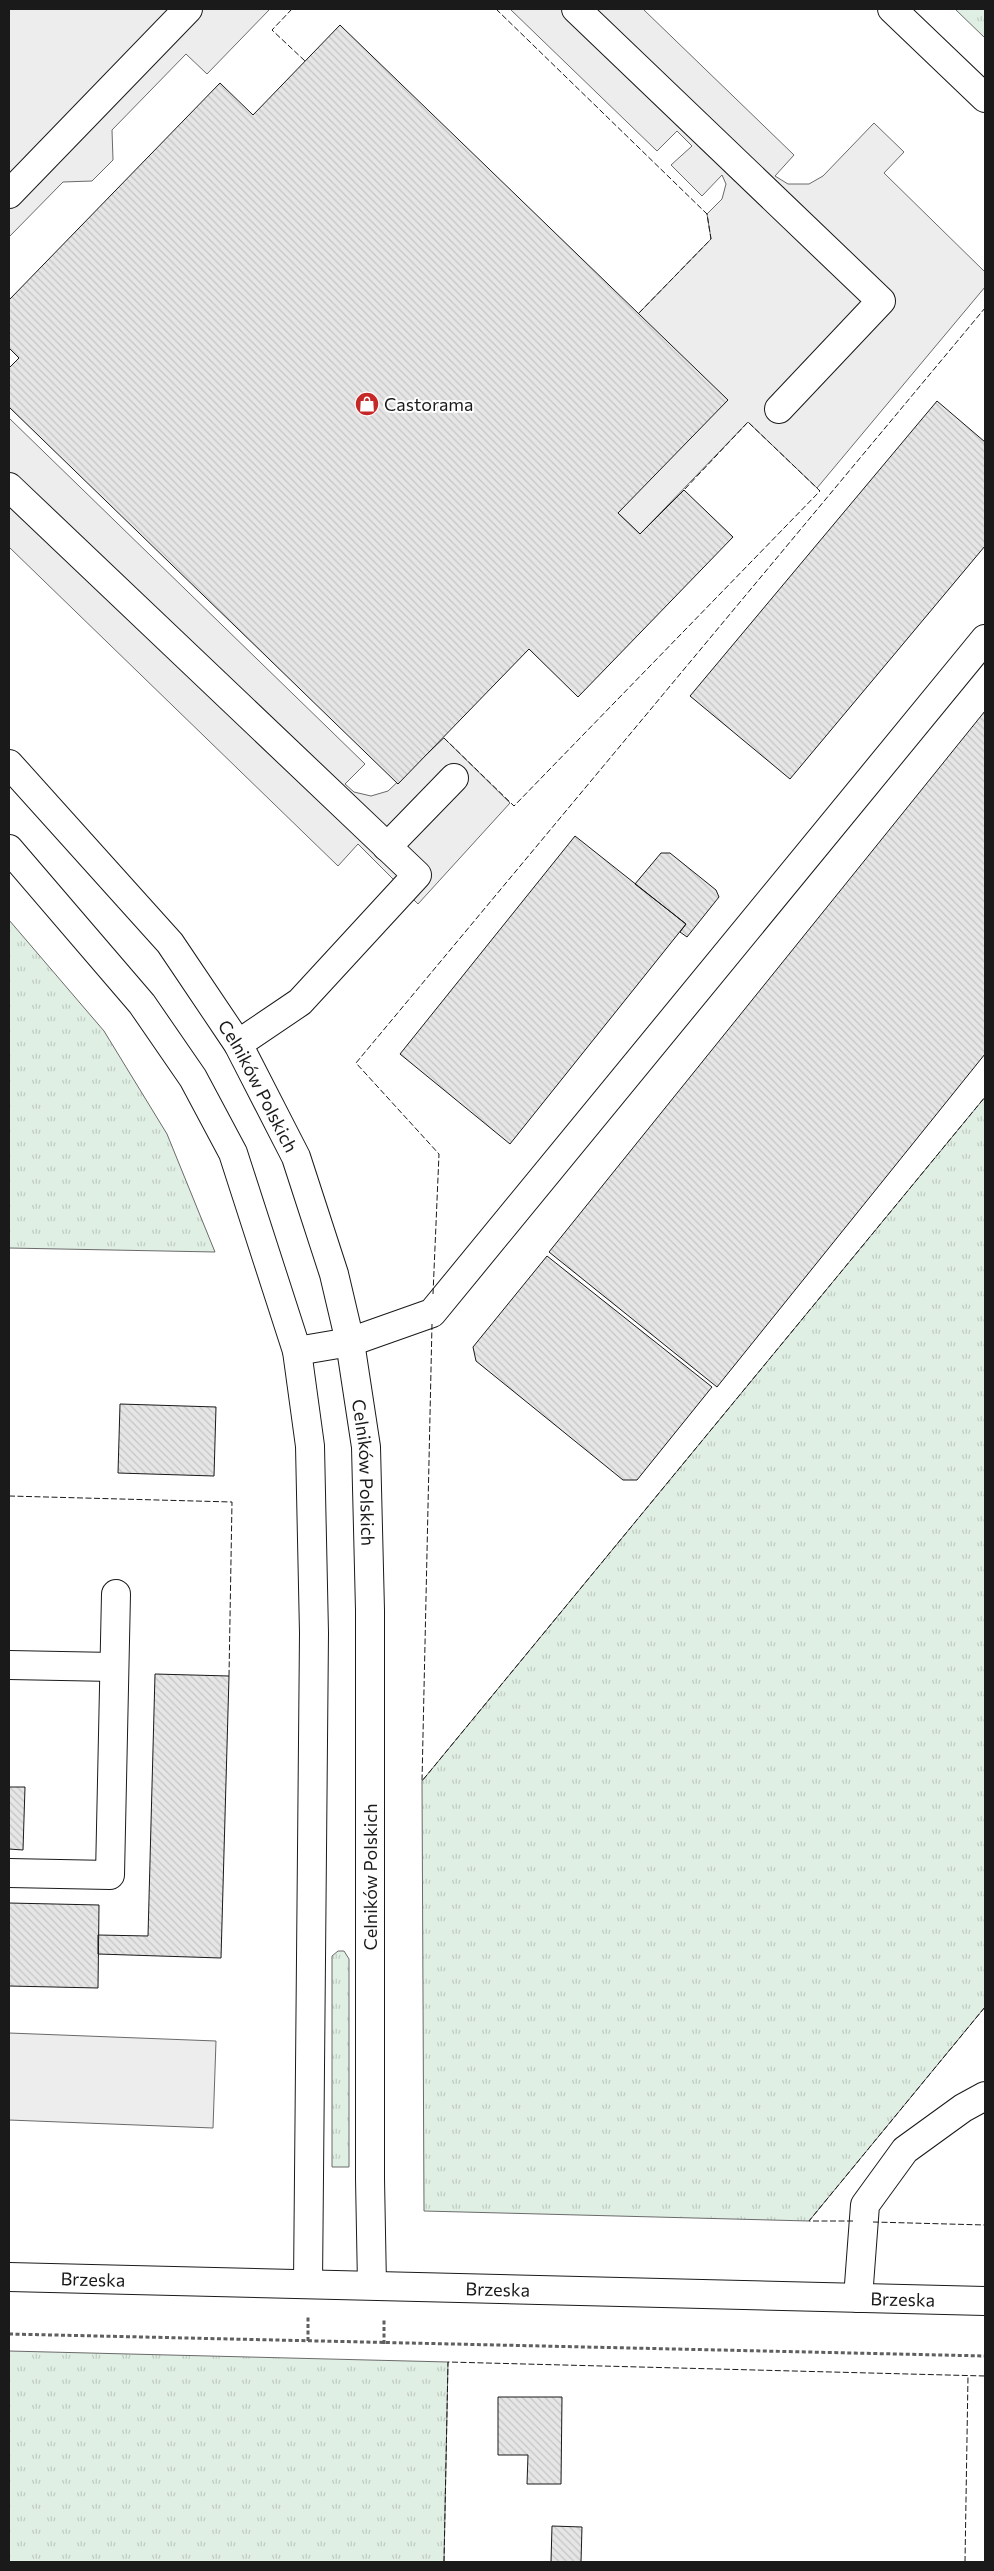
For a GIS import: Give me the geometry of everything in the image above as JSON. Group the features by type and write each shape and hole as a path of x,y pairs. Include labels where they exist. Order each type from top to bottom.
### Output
{"main road":[{"path":"9,194 188,9"},
{"path":"576,9 882,301 779,409"},
{"path":"892,9 985,98"},
{"path":"9,487 417,875 300,1002 238,1044"},
{"path":"297,1351 350,1342 432,1313 985,639"},
{"name":"Celników Polskich","path":"9,764 170,943 238,1044 296,1157 334,1274 350,1342 366,1447 370,1610 370,2179 372,2285"},
{"path":"388,847 454,778"},
{"path":"9,849 142,1004 194,1078 233,1153 297,1351 310,1446 314,1633 308,2284"},
{"path":"9,1873 110,1875 116,1594"},
{"path":"9,1665 114,1668"},
{"path":"858,2298 864,2205 905,2150 963,2108 985,2096"},
{"name":"Brzeska","path":"9,2277 985,2301"}],"path":[{"path":"9,2334 985,2356"}],"green space":[{"path":"955,9 985,9 985,38"},
{"path":"9,920 104,1031 167,1134 215,1252 9,1248"},
{"path":"985,1097 985,2007 809,2221 424,2211 422,1781"},
{"path":"338,1951 344,1951 349,1959 349,2167 332,2167 332,1956"},
{"path":"9,2351 448,2362 444,2562 9,2562"}],"shaded area":[{"path":"9,9 270,9 207,74 186,54 112,130 113,160 92,181 63,182 9,237"},
{"path":"510,9 643,9 794,155 775,176 788,184 809,184 823,176 874,123 904,152 884,173 985,272 985,287 817,488 748,422 640,534 618,513 638,314 711,239 707,214 722,199 726,184 722,175 702,196 671,165 692,146 677,131 657,151"},
{"path":"9,418 365,764 345,784 354,792 371,796 388,791 444,738 510,803 418,904 358,844 338,866 9,547"},
{"path":"9,2033 216,2041 213,2128 9,2120"}],"building":[{"name":"Castorama","path":"340,25 728,400 618,513 640,534 684,490 733,537 578,697 529,649 398,784 9,407 9,368 19,358 9,348 9,300 220,83 253,115"},
{"path":"937,401 985,442 985,546 790,779 690,696"},
{"path":"985,711 985,1054 717,1387 549,1252"},
{"path":"575,836 686,924 510,1144 400,1054"},
{"path":"661,853 670,853 716,890 719,897 687,937 680,932 686,924 635,884"},
{"path":"547,1256 712,1387 637,1480 623,1480 476,1361 473,1347"},
{"path":"120,1404 216,1407 214,1476 118,1473"},
{"path":"155,1674 229,1676 221,1958 98,1954 98,1935 148,1936"},
{"path":"9,1787 25,1787 23,1850 9,1849"},
{"path":"9,1903 99,1905 98,1988 9,1986"},
{"path":"498,2397 562,2397 561,2484 527,2484 528,2455 498,2455"},
{"path":"552,2526 582,2527 581,2562 551,2562"}],"fence":[{"path":"292,9 272,30 305,61"},
{"path":"496,9 707,214 711,239 638,314"},
{"path":"433,1294 439,1154 356,1063 985,308"},
{"path":"444,738 514,806 820,491 748,422 684,490"},
{"path":"432,1324 422,1781 985,1097"},
{"path":"9,1496 232,1502 229,1676"},
{"path":"853,2221 809,2221 985,2007"},
{"path":"873,2222 985,2225"},
{"path":"444,2562 448,2362 985,2376"},
{"path":"965,2562 968,2376"}],"place":[{"name":"Castorama","path":"367,404"}]}
